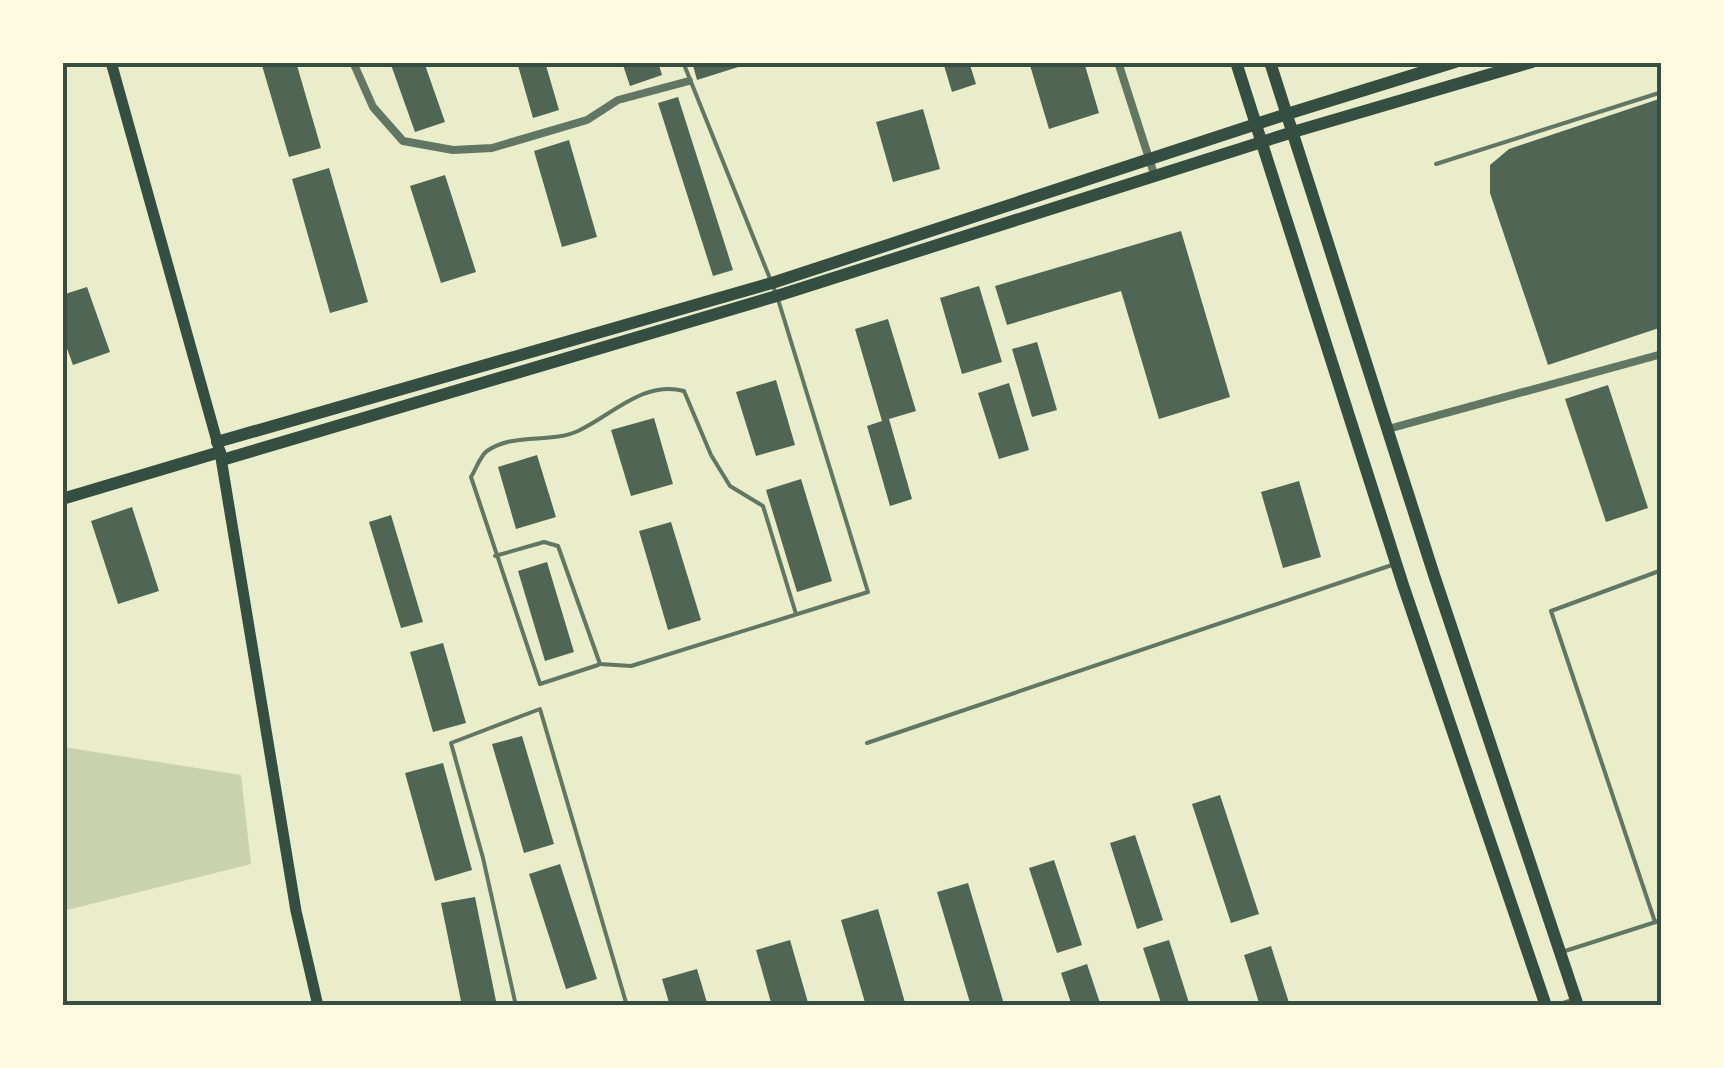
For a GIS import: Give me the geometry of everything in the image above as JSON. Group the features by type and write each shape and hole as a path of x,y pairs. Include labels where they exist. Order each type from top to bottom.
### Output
{"main road":[{"path":"111,62 220,451 296,910 318,1006"},
{"path":"1236,62 1396,564 1546,1006"},
{"path":"1270,62 1577,1002"},
{"path":"775,290 1150,159 1455,62"},
{"path":"62,499 1532,62"}],"street":[{"path":"353,62 373,107 404,141 453,150 492,148 587,120 618,100 689,81"},
{"path":"1118,62 1155,177"},
{"path":"1388,429 1662,354"}],"lane":[{"path":"683,62 775,290 868,592 631,666 600,664 540,684 472,477 484,452 508,441 576,432 636,396 670,387 684,391 711,455 730,486 762,506 796,614"},
{"path":"1436,164 1662,92"},
{"path":"495,556 544,542 558,546 600,664"},
{"path":"867,743 1396,564"},
{"path":"1560,952 1658,921 1552,611 1662,570"},
{"path":"516,1006 483,858 451,743 540,709 627,1006"},
{"path":"1554,1006 1577,1002"}],"green space":[{"path":"63,747 241,775 251,864 63,911"}],"building":[{"path":"261,62 296,62 321,148 289,157"},
{"path":"390,62 424,62 445,122 415,132"},
{"path":"517,62 545,62 559,110 533,118"},
{"path":"622,62 658,62 662,75 630,86"},
{"path":"692,62 751,62 751,63 697,80"},
{"path":"943,62 969,62 976,84 952,92"},
{"path":"1029,62 1084,62 1099,113 1049,129"},
{"path":"678,97 733,270 713,276 658,103"},
{"path":"1662,98 1662,327 1548,365 1490,193 1490,165 1509,149"},
{"path":"923,109 940,169 893,182 876,122"},
{"path":"569,140 597,237 562,247 534,151"},
{"path":"329,168 368,302 330,313 292,179"},
{"path":"445,175 476,272 441,283 410,186"},
{"path":"1181,231 1230,397 1159,419 1121,291 1007,325 995,286"},
{"path":"979,286 1002,362 962,374 940,298"},
{"path":"87,287 110,352 73,365 62,335 62,295"},
{"path":"888,319 916,411 889,419 912,499 890,506 867,426 882,421 855,329"},
{"path":"1037,342 1057,410 1032,417 1012,349"},
{"path":"776,380 795,445 756,456 736,392"},
{"path":"1009,383 1029,450 999,459 978,393"},
{"path":"1608,385 1648,508 1606,522 1565,399"},
{"path":"654,418 673,484 631,496 611,430"},
{"path":"537,455 556,517 516,529 498,467"},
{"path":"801,479 832,581 797,592 766,490"},
{"path":"1299,481 1321,557 1283,568 1261,492"},
{"path":"132,507 159,591 118,604 91,521"},
{"path":"391,515 423,622 401,628 369,522"},
{"path":"671,522 701,620 668,630 639,531"},
{"path":"547,562 574,652 545,661 518,571"},
{"path":"443,643 466,723 433,732 410,652"},
{"path":"522,736 554,844 524,853 492,744"},
{"path":"443,763 472,870 435,881 405,773"},
{"path":"1220,795 1259,914 1231,923 1192,804"},
{"path":"1135,835 1163,920 1137,929 1110,843"},
{"path":"1054,860 1082,945 1057,953 1029,868"},
{"path":"560,864 597,979 566,989 529,874"},
{"path":"968,883 1004,1004 998,1006 971,1006 937,892"},
{"path":"475,897 497,1006 462,1006 441,903"},
{"path":"878,909 906,1006 866,1006 841,920"},
{"path":"790,940 809,1006 772,1006 756,950"},
{"path":"1169,940 1190,1006 1162,1006 1143,948"},
{"path":"1271,946 1290,1006 1260,1006 1244,955"},
{"path":"1087,964 1101,1006 1072,1006 1061,973"},
{"path":"697,969 708,1006 670,1006 662,979"}]}
